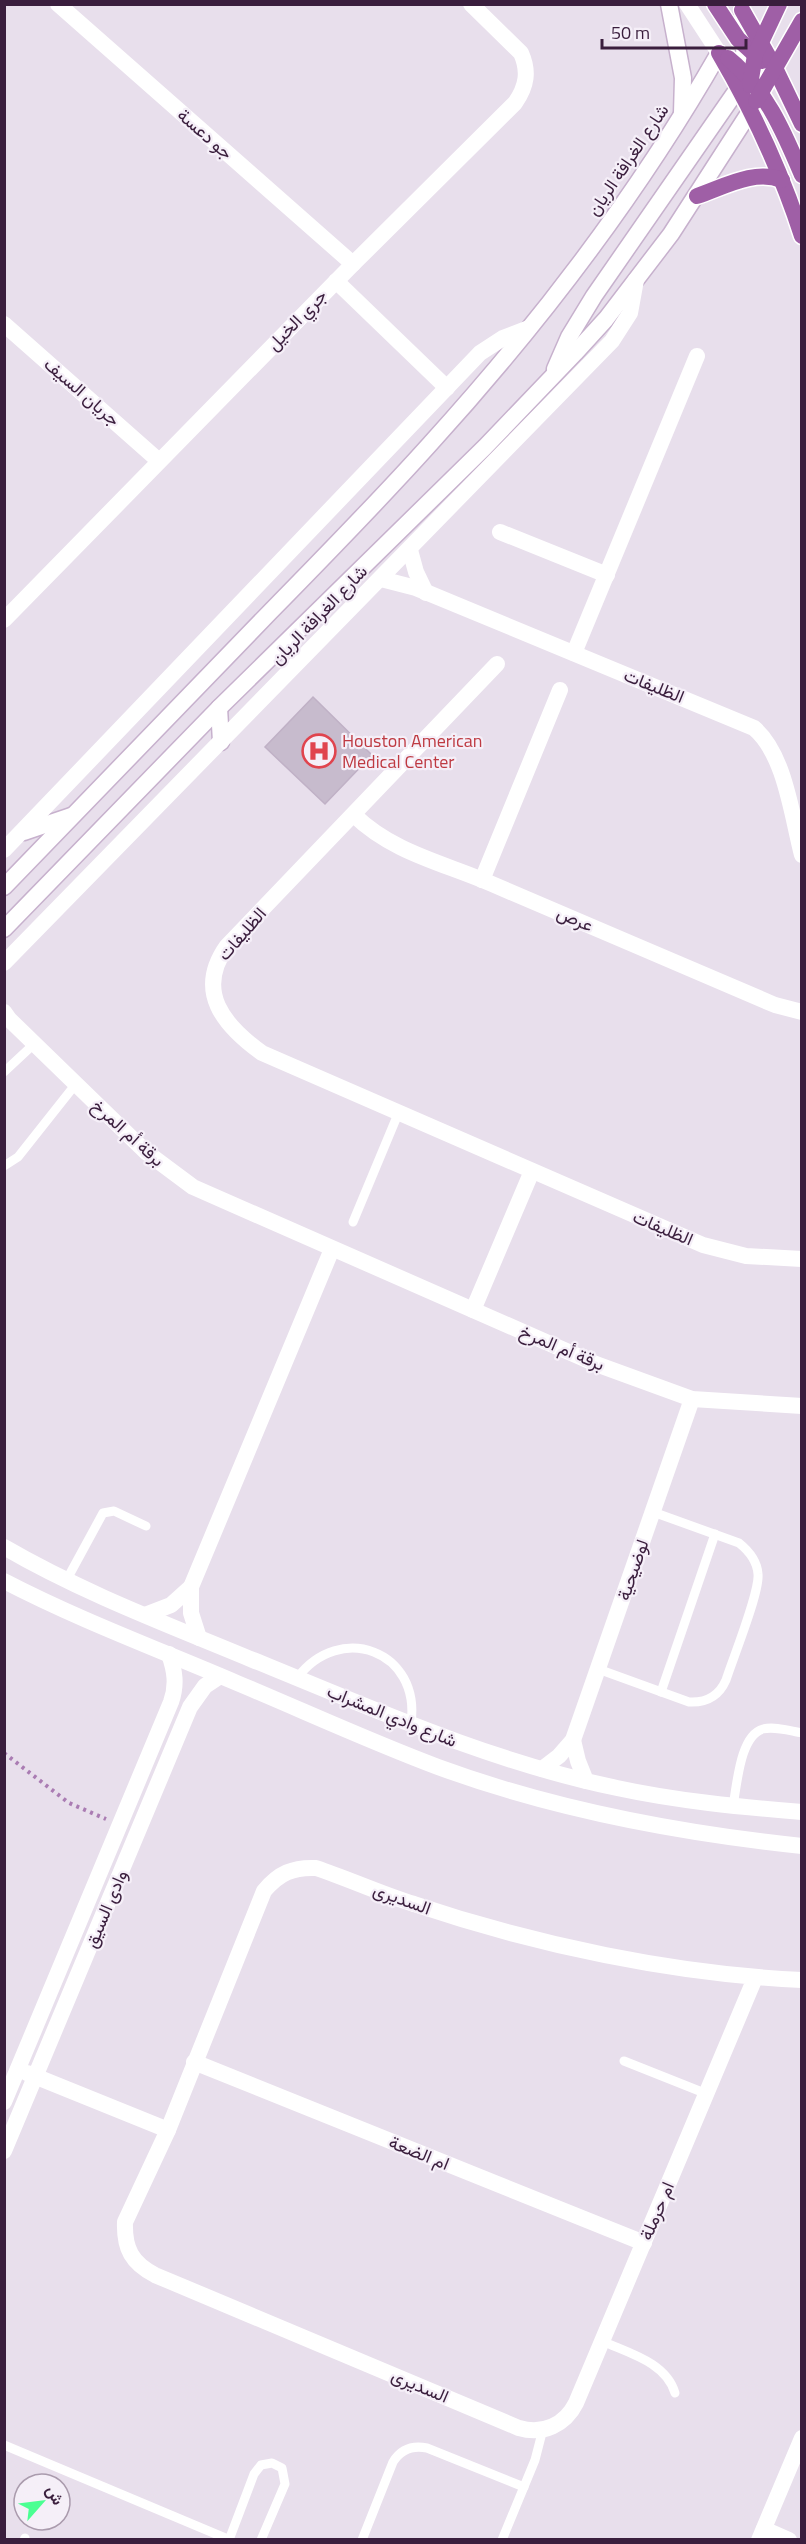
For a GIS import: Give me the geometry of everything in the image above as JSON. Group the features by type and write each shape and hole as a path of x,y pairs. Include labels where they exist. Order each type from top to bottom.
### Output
{"main road":[{"path":"715,4 732,30 775,68 801,124"},
{"path":"779,4 754,48 744,79 751,110 782,180 801,236"},
{"name":"شارع الغرافة الريان","path":"719,53 742,6"},
{"path":"742,6 754,48"},
{"name":"شارع الغرافة الريان","path":"751,110 801,21"},
{"path":"719,53 744,79 762,92 801,175"},
{"path":"697,196 756,176 773,176 782,180"}],"street":[{"name":"جو دعسة","path":"58,4 352,264"},
{"path":"669,4 682,78 682,114"},
{"path":"687,4 719,53"},
{"name":"جري الخيل","path":"4,620 521,94 526,73 521,53 480,7"},
{"name":"شارع الغرافة الريان","path":"4,887 430,444 529,328 613,218 682,114 719,53"},
{"path":"550,381 569,337 587,306 744,79"},
{"name":"شارع الغرافة الريان","path":"4,929 219,708 550,381 606,319 636,280 697,196 751,110"},
{"name":"شارع الغرافة الريان","path":"4,963 410,550 619,332 630,313 636,280"},
{"path":"336,281 447,388"},
{"name":"جريان السيف","path":"4,324 159,461"},
{"name":"شارع الغرافة الريان","path":"4,850 24,832 447,388 492,345 529,328"},
{"path":"574,653 698,356"},
{"path":"500,532 607,575"},
{"path":"410,550 416,572 426,593"},
{"name":"الظليفات","path":"381,579 404,584 744,723 762,735 775,754 801,855"},
{"name":"الظليفات","path":"497,664 354,816 227,946 218,959 212,976 213,993 230,1025 245,1041 262,1053 704,1245 746,1256 801,1259"},
{"path":"482,880 560,690"},
{"path":"219,708 221,742"},
{"path":"24,832 74,815"},
{"name":"عرص","path":"354,816 388,843 482,880 775,1005 801,1012"},
{"name":"برقة أم المرخ","path":"6,1016 146,1152 193,1187 596,1364 692,1399 801,1406"},
{"path":"472,1310 532,1171"},
{"path":"199,1638 191,1613 191,1587 333,1249"},
{"name":"لوضيحية","path":"542,1769 559,1756 573,1740 692,1399"},
{"name":"شارع وادي المشراب","path":"4,1547 66,1581 199,1638 471,1748 617,1788 733,1806 801,1812"},
{"name":"شارع وادي المشراب","path":"4,1581 220,1676 438,1767 525,1794 616,1818 744,1840 801,1846"},
{"path":"145,1615 171,1605 191,1587"},
{"name":"وادى السيق","path":"4,2103 174,1693 175,1674 169,1654"},
{"name":"وادى السيق","path":"4,2151 190,1707 205,1686 220,1676"},
{"path":"573,1740 586,1781"},
{"name":"السديرى","path":"543,2429 519,2428 140,2268 130,2255 124,2239 125,2223 168,2130 264,1891 274,1879 286,1871 301,1867 316,1868 411,1904 520,1936 631,1959 755,1978 801,1980"},
{"name":"ام حرملة","path":"543,2429 557,2425 573,2410 755,1978"},
{"name":"ام الضعة","path":"194,2062 644,2243"},
{"path":"19,2069 168,2130"},
{"path":"789,2540 761,2534 801,2438"}],"lane":[{"path":"4,1072 34,1044"},
{"path":"4,1166 18,1157 75,1085"},
{"path":"353,1222 398,1114"},
{"path":"66,1581 103,1513 114,1511 146,1526"},
{"path":"598,1669 661,1692 697,1702 712,1698 726,1680 758,1585 757,1566 747,1549 739,1543 653,1512"},
{"path":"661,1692 715,1534"},
{"path":"297,1678 304,1667 323,1653 345,1647 367,1649 387,1659 403,1676 411,1698 411,1723"},
{"path":"733,1806 744,1750 750,1737 761,1729 767,1728 801,1733"},
{"path":"624,2061 706,2094"},
{"path":"602,2341 664,2372 672,2383 675,2393"},
{"path":"502,2540 535,2460 543,2429"},
{"path":"4,2445 229,2539 254,2474 261,2465 272,2463 282,2468 285,2484 261,2540"},
{"path":"362,2540 393,2462 397,2455 411,2447 427,2448 524,2487"}],"path":[{"path":"4,1753 69,1803 120,1825"}],"building":[{"name":"Houston American Medical Center","path":"313,697 372,755 325,804 265,747"}],"place":[{"name":"Houston American Medical Center","path":"319,751"}]}
